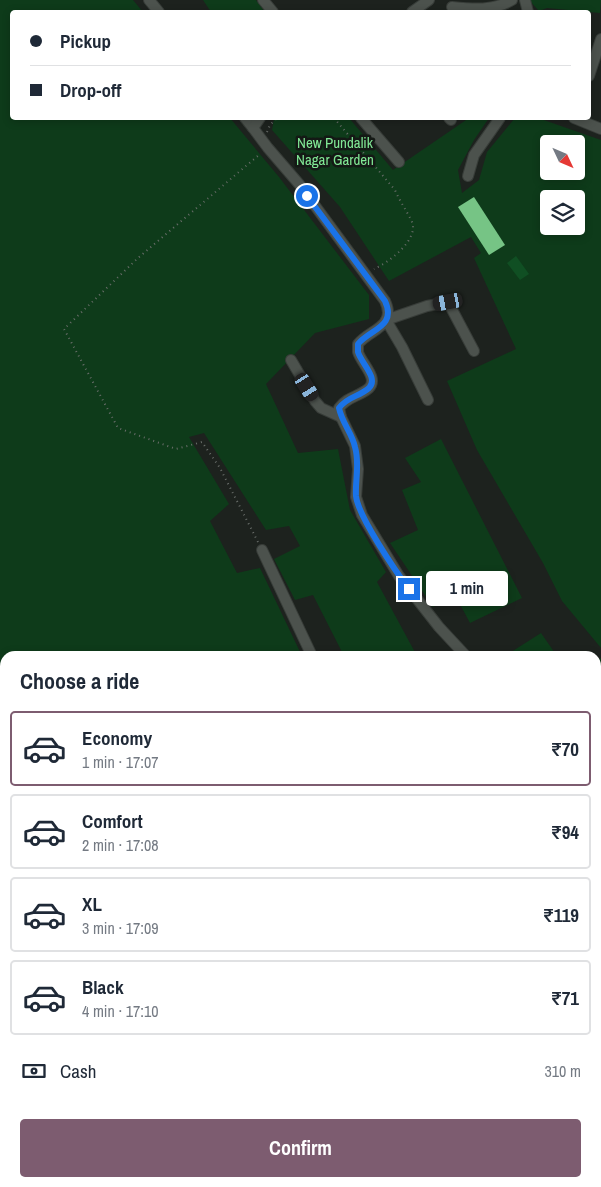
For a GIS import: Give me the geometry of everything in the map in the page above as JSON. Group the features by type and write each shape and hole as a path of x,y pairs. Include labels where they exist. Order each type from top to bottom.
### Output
{"street":[{"path":"149,0 157,10"},
{"path":"263,0 271,10"},
{"path":"415,10 429,0"},
{"path":"453,7 481,9 512,0"},
{"path":"591,70 601,39"},
{"path":"247,120 299,184 385,301 389,310 386,320 380,329 363,337 358,344 358,352 372,379 372,385 367,390 344,401 339,408 341,417 355,446 358,469 356,497 362,516 399,576 439,627 461,651"},
{"path":"253,128 259,120"},
{"path":"364,120 399,162"},
{"path":"468,176 474,155 499,120"},
{"path":"579,120 601,129"},
{"path":"386,320 427,306 448,302 474,351"},
{"path":"386,320 402,347 428,400"},
{"path":"290,360 315,401 322,408 341,417"},
{"path":"262,550 310,651"}],"path":[{"path":"336,120 395,190 400,203 412,223 413,230 410,238 399,251 384,264 373,270 368,270"},
{"path":"262,550 220,468 202,442 176,449 118,428 64,329 138,258 268,148"}],"green space":[{"path":"0,0 133,0 141,10 10,10 10,120 232,120 279,177 369,295 369,319 315,333 266,384 298,453 338,449 350,510 386,572 377,582 414,651 341,651 313,595 295,600 274,559 300,546 289,526 266,530 204,433 189,437 229,504 210,521 237,573 260,568 300,651 0,651"},
{"path":"203,0 256,0 264,10 210,10"},
{"path":"529,0 601,0 600,13 591,12 591,10 547,8 538,10"},
{"name":"New Pundalik Nagar Garden","path":"274,120 351,120 393,170 466,120 488,120 474,140 458,170 462,193 479,180 487,152 513,120 544,120 601,140 601,648 562,601 543,563 477,450 447,381 516,349 474,258 481,253 471,237 389,281 340,207 272,130"},
{"path":"441,439 522,598 470,623 455,595 433,607 390,543 418,530 402,490 421,482 405,458"},
{"path":"541,633 554,651 513,651"}],"shaded area":[{"path":"516,256 529,274 520,280 507,263"}],"building":[{"path":"474,197 505,245 489,255 458,207"}],"route":[{"path":"307,196 385,301 389,310 386,320 380,329 363,337 358,344 358,352 372,379 372,385 367,390 344,401 339,408 341,417 355,446 358,469 356,497 362,516 409,589"}]}
